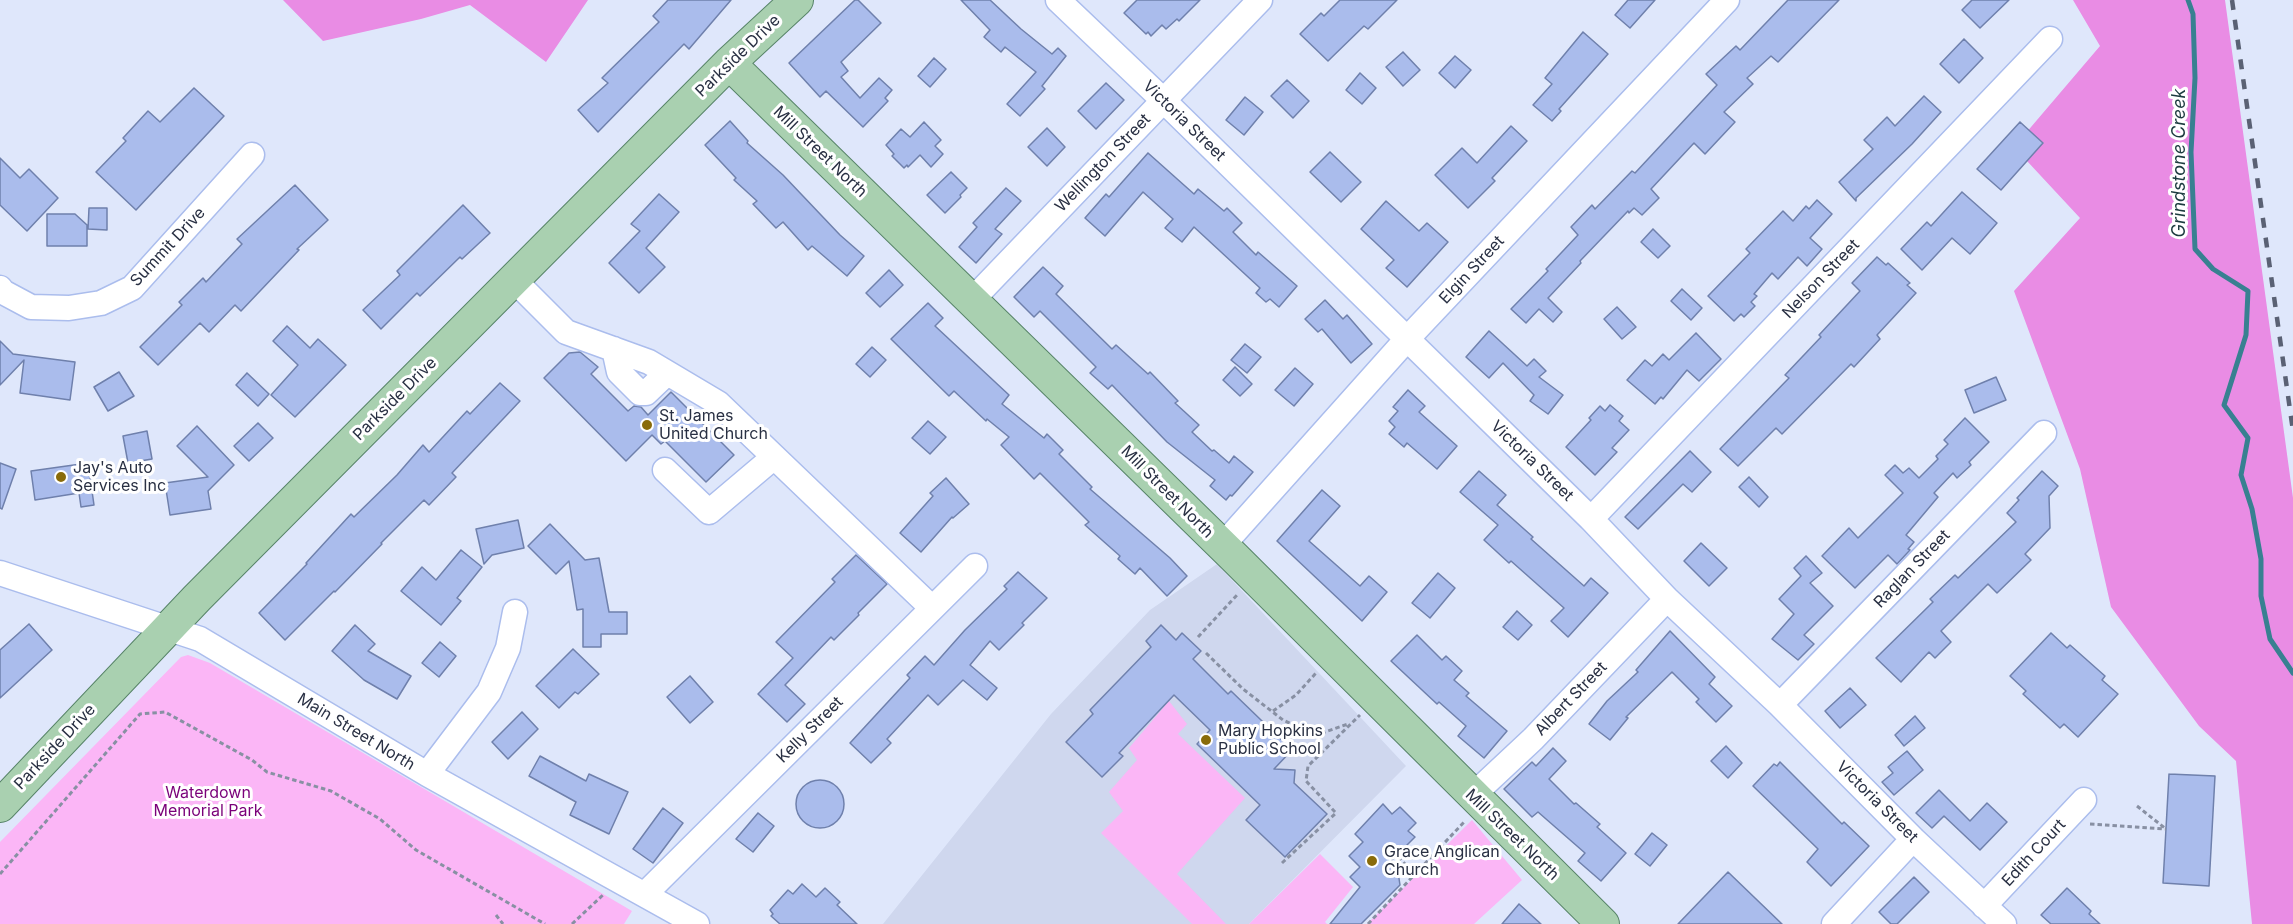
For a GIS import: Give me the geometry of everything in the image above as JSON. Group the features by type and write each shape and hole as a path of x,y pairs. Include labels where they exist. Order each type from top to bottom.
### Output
{"main road":[{"name":"Parkside Drive","path":"0,806 167,629 729,63 797,0"},
{"name":"Mill Street North","path":"729,63 1222,546 1603,924"}],"street":[{"name":"Victoria Street","path":"1058,0 1591,519 1667,599 1780,705 1913,839 2004,924"},
{"name":"Wellington Street","path":"972,300 1260,0"},
{"name":"Elgin Street","path":"1222,546 1407,339 1727,0"},
{"name":"Nelson Street","path":"1591,519 2050,39"},
{"name":"Summit Drive","path":"0,288 3,292 31,307 69,308 101,303 132,288 252,154"},
{"path":"514,280 566,332 649,362 718,403 932,608"},
{"name":"Raglan Street","path":"1780,705 2044,433"},
{"path":"665,470 709,512 774,457"},
{"name":"Kelly Street","path":"645,894 975,566"},
{"name":"Main Street North","path":"0,573 200,639 427,774 620,879 697,924"},
{"name":"Albert Street","path":"1476,800 1667,599"},
{"path":"427,774 489,692 508,648 515,612"},
{"name":"Edith Court","path":"1984,906 2084,801"},
{"path":"1834,924 1913,839"}],"path":[{"path":"1198,637 1253,577"},
{"path":"1206,653 1243,690 1283,720 1304,730 1325,732 1349,724"},
{"path":"1273,711 1296,695 1332,656"},
{"path":"1282,863 1336,813 1306,781 1308,766 1349,724 1377,701"},
{"path":"0,874 140,714 165,712 252,760 267,772 331,791 380,819 416,850 545,924"},
{"path":"1368,924 1401,891 1476,800"},
{"path":"2063,822 2166,829 2137,806"},
{"path":"1398,856 1414,874"},
{"path":"572,924 620,879"},
{"path":"496,915 503,924"}],"shaded area":[{"path":"283,0 588,0 546,62 470,5 421,19 323,41"},
{"path":"2073,0 2225,0 2293,498 2293,924 2252,924 2236,761 2199,726 2111,607 2080,469 2014,291 2080,218 2014,147 2100,46"},
{"name":"Mary Hopkins Public School","path":"1217,564 1406,766 1249,924 883,924 1051,714 1150,610"}],"green space":[{"name":"Waterdown Memorial Park","path":"188,655 210,663 632,911 624,924 0,924 0,842 181,657"},
{"path":"1169,701 1187,724 1178,734 1245,798 1177,874 1226,924 1192,924 1101,833 1123,811 1109,792 1137,760 1129,748"},
{"path":"1472,820 1522,880 1474,924 1367,924"},
{"path":"1320,854 1353,887 1325,922 1327,924 1249,924"}],"building":[{"path":"668,0 731,0 689,49 684,44 598,132 578,110 608,83 602,78 659,22 653,16"},
{"path":"855,0 858,0 881,23 841,62 848,71 841,77 860,98 879,78 892,90 885,98 888,101 863,127 826,91 820,97 789,63"},
{"path":"961,0 990,0 1052,54 1058,48 1066,56 1042,86 1045,89 1020,116 1007,104 1036,72 1005,47 1001,52 984,37 990,30"},
{"path":"1137,0 1200,0 1179,21 1177,19 1166,29 1162,25 1151,36 1124,13"},
{"path":"1340,0 1397,0 1368,29 1364,26 1328,61 1300,34 1321,13 1324,16"},
{"path":"1628,0 1655,0 1630,28 1615,15"},
{"path":"1788,0 1839,0 1778,62 1771,56 1747,78 1753,84 1724,112 1735,122 1705,154 1694,143 1651,189 1659,198 1642,215 1634,208 1629,213 1628,211 1580,261 1581,263 1548,298 1562,312 1553,322 1539,309 1526,323 1511,309 1548,271 1546,269 1578,235 1571,227 1592,205 1595,209 1632,171 1635,173 1717,85 1706,74 1736,46 1740,50"},
{"path":"1972,0 2009,0 1980,28 1962,10"},
{"path":"1583,32 1608,54 1559,109 1561,111 1552,121 1533,105 1552,84 1545,78"},
{"path":"1964,39 1983,58 1959,83 1940,64"},
{"path":"1403,52 1420,70 1403,86 1386,67"},
{"path":"1455,56 1471,70 1455,88 1439,73"},
{"path":"934,58 946,69 930,87 918,76"},
{"path":"1360,73 1376,88 1362,104 1346,90"},
{"path":"1287,80 1309,101 1293,118 1271,96"},
{"path":"1106,83 1124,100 1096,129 1078,111"},
{"path":"194,88 224,116 136,210 96,172 126,141 123,138 148,111 160,122"},
{"path":"1924,96 1941,112 1912,144 1856,198 1856,201 1839,182 1873,149 1864,140 1887,117 1895,126"},
{"path":"1245,97 1263,112 1244,135 1226,120"},
{"path":"730,121 748,141 747,143 783,175 840,235 864,256 847,276 812,246 808,250 783,222 776,228 753,204 757,201 734,180 736,178 705,145"},
{"path":"924,122 941,140 935,146 943,154 931,167 920,155 904,168 892,156 894,154 886,145 901,129 910,137"},
{"path":"2020,122 2043,143 2001,190 1977,169"},
{"path":"1511,126 1527,141 1492,178 1495,181 1468,208 1435,175 1462,148 1477,163"},
{"path":"1047,128 1065,147 1047,166 1028,147"},
{"path":"1330,152 1361,182 1341,202 1310,172"},
{"path":"1148,153 1194,194 1198,189 1224,211 1227,208 1242,223 1233,232 1256,255 1258,252 1297,286 1279,307 1270,299 1266,302 1256,293 1260,288 1194,227 1182,242 1165,228 1173,219 1143,192 1105,236 1085,218 1106,194 1109,197"},
{"path":"0,158 20,178 29,169 58,198 27,231 0,205"},
{"path":"951,172 967,188 945,213 927,195"},
{"path":"295,185 328,220 297,249 299,250 241,311 235,305 209,332 200,323 158,365 140,347 182,305 179,302 203,278 206,282 242,244 237,239"},
{"path":"1006,188 1021,201 995,229 1002,234 976,263 959,247 977,227 973,223"},
{"path":"1962,192 1997,223 1970,254 1952,238 1922,270 1901,249 1927,222 1931,226"},
{"path":"659,194 679,212 646,248 665,267 639,293 609,263 640,231 631,224"},
{"path":"1817,200 1832,214 1810,238 1822,249 1807,266 1798,257 1778,279 1772,273 1754,294 1757,296 1751,302 1755,306 1744,317 1741,314 1734,321 1708,296 1750,253 1746,249 1783,211 1793,221 1806,206 1809,209"},
{"path":"1386,201 1419,231 1427,223 1448,242 1407,287 1386,268 1394,260 1361,229"},
{"path":"463,205 490,233 462,259 460,257 420,296 417,293 381,329 363,310 400,275 397,271"},
{"path":"89,208 107,208 107,230 88,229"},
{"path":"47,214 75,214 87,225 87,246 47,246"},
{"path":"1653,229 1670,246 1658,258 1641,242"},
{"path":"1877,257 1886,265 1888,263 1910,283 1907,285 1916,293 1877,335 1880,339 1854,367 1851,364 1782,434 1776,428 1738,466 1720,449 1789,378 1785,375 1860,291 1852,283"},
{"path":"1043,267 1063,286 1056,294 1112,349 1116,345 1148,374 1150,372 1178,401 1175,403 1199,425 1192,432 1229,463 1234,456 1253,472 1232,496 1230,495 1226,500 1210,486 1215,480 1167,442 1112,385 1108,389 1090,373 1096,367 1040,311 1034,317 1014,297"},
{"path":"889,270 903,285 880,307 866,293"},
{"path":"1682,289 1702,308 1691,320 1671,301"},
{"path":"1325,300 1343,319 1347,315 1372,344 1351,363 1322,329 1318,332 1305,319"},
{"path":"928,303 943,318 935,326 1009,395 1002,404 1044,438 1047,434 1063,450 1059,454 1092,487 1090,489 1170,558 1187,576 1167,596 1140,568 1135,574 1118,559 1120,556 1085,525 1089,522 1040,473 1034,479 1001,445 1009,437 987,419 986,421 954,391 949,396 891,339"},
{"path":"1617,307 1636,327 1622,339 1604,319"},
{"path":"287,326 310,348 318,339 346,365 295,417 271,395 298,365 273,341"},
{"path":"1489,331 1527,366 1534,359 1546,371 1539,377 1563,395 1548,414 1530,401 1534,395 1503,363 1489,378 1466,357"},
{"path":"1696,333 1721,359 1699,381 1687,370 1663,399 1661,397 1655,404 1627,380 1645,360 1652,366 1663,354 1669,360"},
{"path":"0,341 13,354 75,362 70,400 20,393 24,360 0,385"},
{"path":"1245,344 1261,357 1247,373 1231,360"},
{"path":"872,347 886,360 870,377 856,364"},
{"name":"St. James United Church","path":"580,352 598,367 591,374 628,411 634,406 641,407 648,415 671,392 734,455 706,482 665,441 661,444 652,435 626,461 544,378 569,353"},
{"path":"1235,367 1252,384 1240,396 1223,380"},
{"path":"1295,368 1313,384 1294,406 1275,390"},
{"path":"119,372 134,396 108,411 94,387"},
{"path":"247,373 269,394 258,406 236,385"},
{"path":"1996,377 2006,400 1974,413 1965,390"},
{"path":"500,383 520,401 452,473 456,477 429,505 424,500 285,640 259,613 307,564 351,514 354,517 397,475 423,445 429,452 467,411 470,414"},
{"path":"1408,390 1425,406 1419,412 1457,446 1437,469 1407,443 1404,447 1389,434 1395,427 1389,421 1398,411 1393,407"},
{"path":"1610,405 1623,416 1619,421 1629,430 1612,448 1617,452 1595,475 1566,447 1591,420 1589,418 1600,406 1605,411"},
{"path":"1965,418 1989,442 1969,462 1971,465 1957,478 1953,473 1934,493 1938,497 1906,535 1914,542 1908,549 1910,550 1897,564 1888,555 1855,588 1822,556 1849,528 1858,538 1903,493 1885,475 1895,465 1903,473 1909,468 1919,478 1938,459 1936,456 1948,444 1944,440"},
{"path":"928,421 946,437 930,454 912,438"},
{"path":"258,423 273,438 249,461 234,446"},
{"path":"197,426 234,465 208,491 211,509 170,515 165,483 208,477 177,446"},
{"path":"147,431 152,459 128,463 123,436"},
{"path":"1690,451 1711,472 1692,492 1683,484 1638,529 1625,517"},
{"path":"0,463 16,469 2,509 0,508"},
{"path":"88,463 94,505 81,507 79,493 35,500 31,471"},
{"path":"1479,471 1506,495 1497,505 1533,537 1531,539 1584,586 1591,578 1608,593 1568,637 1551,621 1564,608 1484,540 1498,525 1460,492"},
{"path":"2042,471 2058,486 2049,496 2050,528 2025,554 2031,560 1997,593 1988,584 1941,631 1951,642 1935,658 1929,652 1901,682 1876,658 1933,602 1930,599 1955,575 1958,578 2016,522 2007,513 2019,500 2017,498"},
{"path":"1749,477 1768,497 1759,507 1739,487"},
{"path":"946,478 969,504 952,517 921,552 900,533 933,496 930,493"},
{"path":"1322,490 1340,506 1309,541 1360,586 1369,576 1387,592 1362,621 1277,541"},
{"path":"518,520 524,548 492,555 484,564 476,529"},
{"path":"550,524 585,560 599,558 609,612 627,612 627,634 601,634 601,647 583,647 583,609 577,610 569,561 556,574 528,546"},
{"path":"1701,543 1727,568 1709,586 1684,561"},
{"path":"461,550 482,567 457,598 461,601 441,625 401,591 422,567 436,580"},
{"path":"856,555 887,584 834,640 831,637 785,685 805,704 787,722 758,694 793,658 776,642 835,582 832,579"},
{"path":"1806,556 1822,573 1810,583 1833,606 1804,635 1814,644 1798,660 1772,639 1794,614 1779,599 1801,576 1794,568"},
{"path":"1018,572 1047,598 999,650 990,641 970,665 997,688 987,700 963,680 938,705 928,695 887,739 891,743 871,763 850,743 910,678 907,675 925,656 934,665 965,630 1007,589 1004,586"},
{"path":"1438,573 1455,588 1430,618 1412,603"},
{"path":"1517,611 1532,625 1518,640 1503,627"},
{"path":"29,624 52,650 0,698 0,650"},
{"path":"355,625 375,644 368,651 411,676 397,699 364,680 332,651"},
{"path":"1161,625 1176,640 1182,633 1201,651 1193,659 1228,694 1231,691 1292,750 1274,769 1295,770 1294,783 1327,814 1285,857 1246,820 1260,805 1197,744 1210,730 1174,695 1119,753 1123,756 1102,777 1066,742 1093,714 1090,710 1151,647 1146,641"},
{"path":"1670,631 1715,677 1709,684 1732,706 1716,722 1696,702 1699,699 1672,672 1626,717 1628,718 1610,740 1589,724 1607,701 1638,672 1636,670"},
{"path":"2051,633 2067,648 2070,645 2105,676 2102,680 2118,694 2078,737 2064,724 2060,728 2023,694 2026,691 2010,676"},
{"path":"1417,635 1442,660 1446,656 1462,671 1454,680 1469,693 1466,696 1507,731 1484,758 1458,736 1466,726 1439,702 1437,704 1391,661"},
{"path":"440,642 456,656 439,677 422,663"},
{"path":"573,649 599,674 578,694 575,692 559,708 536,686"},
{"path":"690,676 713,702 690,723 667,697"},
{"path":"1850,688 1866,705 1840,728 1825,711"},
{"path":"522,712 538,729 508,759 492,742"},
{"path":"1915,716 1925,728 1904,746 1895,735"},
{"path":"1726,746 1742,763 1728,778 1711,761"},
{"path":"1553,748 1566,761 1549,779 1574,804 1576,803 1600,824 1597,827 1626,853 1601,881 1578,861 1585,853 1538,812 1532,817 1504,789 1532,762 1536,766"},
{"path":"1907,751 1923,770 1894,795 1882,782 1893,773 1888,767"},
{"path":"540,756 586,781 589,774 628,792 609,834 570,815 576,802 529,776"},
{"path":"1780,762 1842,824 1844,822 1869,846 1831,886 1807,862 1818,849 1753,786 1774,764 1777,766"},
{"path":"2169,774 2215,776 2209,886 2163,883"},
{"path":"820,780 837,787 844,804 837,821 820,828 803,821 796,804 803,787"},
{"path":"1939,790 1970,821 1987,803 2007,822 1980,850 1944,816 1932,828 1916,813"},
{"name":"Grace Anglican Church","path":"1383,804 1392,814 1400,807 1416,823 1408,831 1415,837 1390,862 1398,872 1400,885 1361,924 1330,924 1360,887 1350,877 1360,867 1349,856 1363,842 1355,834"},
{"path":"663,808 683,823 653,863 633,849"},
{"path":"758,813 774,826 753,852 736,839"},
{"path":"1652,833 1667,845 1650,866 1635,854"},
{"path":"1728,872 1782,924 1678,924"},
{"path":"1914,877 1929,892 1897,924 1891,924 1879,912"},
{"path":"802,884 816,897 825,888 840,902 837,905 857,924 780,924 771,916 773,914 770,910 788,890 793,894"},
{"path":"2067,888 2091,911 2089,914 2100,924 2051,924 2041,915"},
{"path":"1519,904 1541,924 1502,924"}],"waterway":[{"name":"Grindstone Creek","path":"2188,0 2193,14 2195,78 2191,152 2195,249 2213,269 2248,291 2246,335 2224,405 2248,438 2241,475 2252,509 2261,559 2261,596 2270,639 2293,673"}],"railway":[{"path":"2232,0 2293,431"}],"place":[{"name":"St. James United Church","path":"647,425"},
{"name":"Jay's Auto Services Inc","path":"61,477"},
{"name":"Mary Hopkins Public School","path":"1206,740"},
{"name":"Grace Anglican Church","path":"1372,861"}]}
